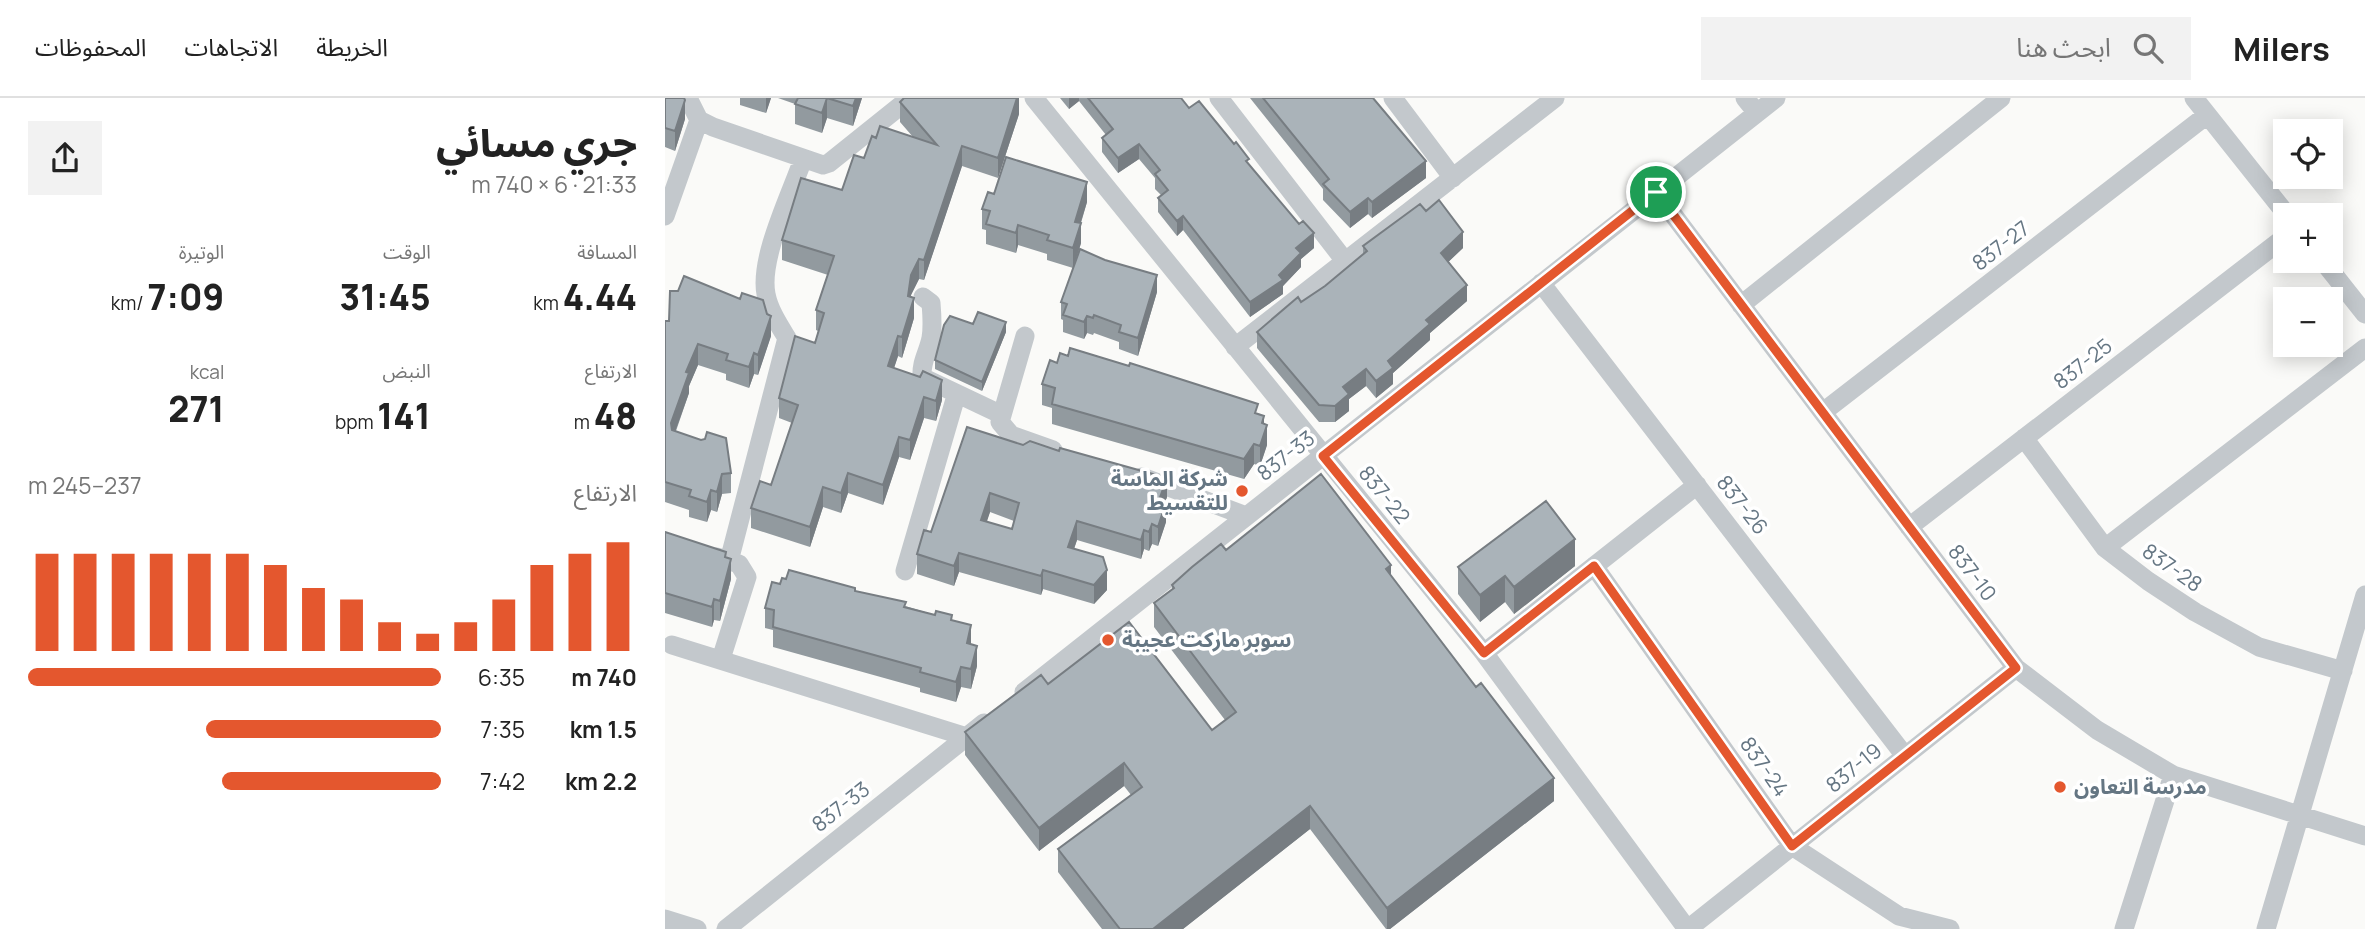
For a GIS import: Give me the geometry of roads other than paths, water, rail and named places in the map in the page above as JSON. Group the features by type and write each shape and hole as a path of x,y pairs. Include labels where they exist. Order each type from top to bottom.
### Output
{"street":[{"path":"688,98 699,120 823,165 910,98"},
{"name":"837-22","path":"1034,98 1484,653 1687,929"},
{"path":"1219,98 1345,261"},
{"path":"1392,98 1453,178"},
{"path":"1235,347 1555,98"},
{"name":"837-33","path":"726,929 1656,192 1751,105 1776,98"},
{"path":"1741,305 2001,98"},
{"path":"2194,98 2277,203"},
{"name":"837-27","path":"1823,412 2207,115"},
{"path":"665,216 699,120"},
{"path":"729,561 787,338 771,309 765,280 768,258 803,159"},
{"name":"837-10","path":"1656,192 2016,668 2098,730 2173,775 2301,818 2365,836"},
{"name":"837-25","path":"1909,527 2273,246"},
{"path":"2333,273 2365,314"},
{"name":"837-26","path":"1541,283 1905,756"},
{"path":"923,297 931,303 932,327 931,340 921,362 922,377 956,396 1000,414"},
{"path":"1025,336 1000,414 1000,422 1011,435 1075,457"},
{"path":"2105,548 2365,348"},
{"path":"905,571 956,396"},
{"name":"837-28","path":"2024,438 2105,548 2195,612 2259,648 2343,671"},
{"path":"1123,472 1172,486 1246,516"},
{"path":"1484,653 1697,485"},
{"path":"703,553 739,564 747,577 721,660"},
{"name":"837-24","path":"1594,566 1792,846 1899,916 1950,929"},
{"path":"2266,929 2365,595"},
{"path":"672,645 967,737"},
{"name":"837-19","path":"1687,929 2016,668"},
{"path":"2124,929 2173,775"},
{"path":"665,919 697,929"}],"place":[{"name":"شركة الماسة للتقسيط","path":"1242,491"},
{"name":"سوبر ماركت عجيبة","path":"1108,640"},
{"name":"مدرسة التعاون","path":"2060,787"}]}
